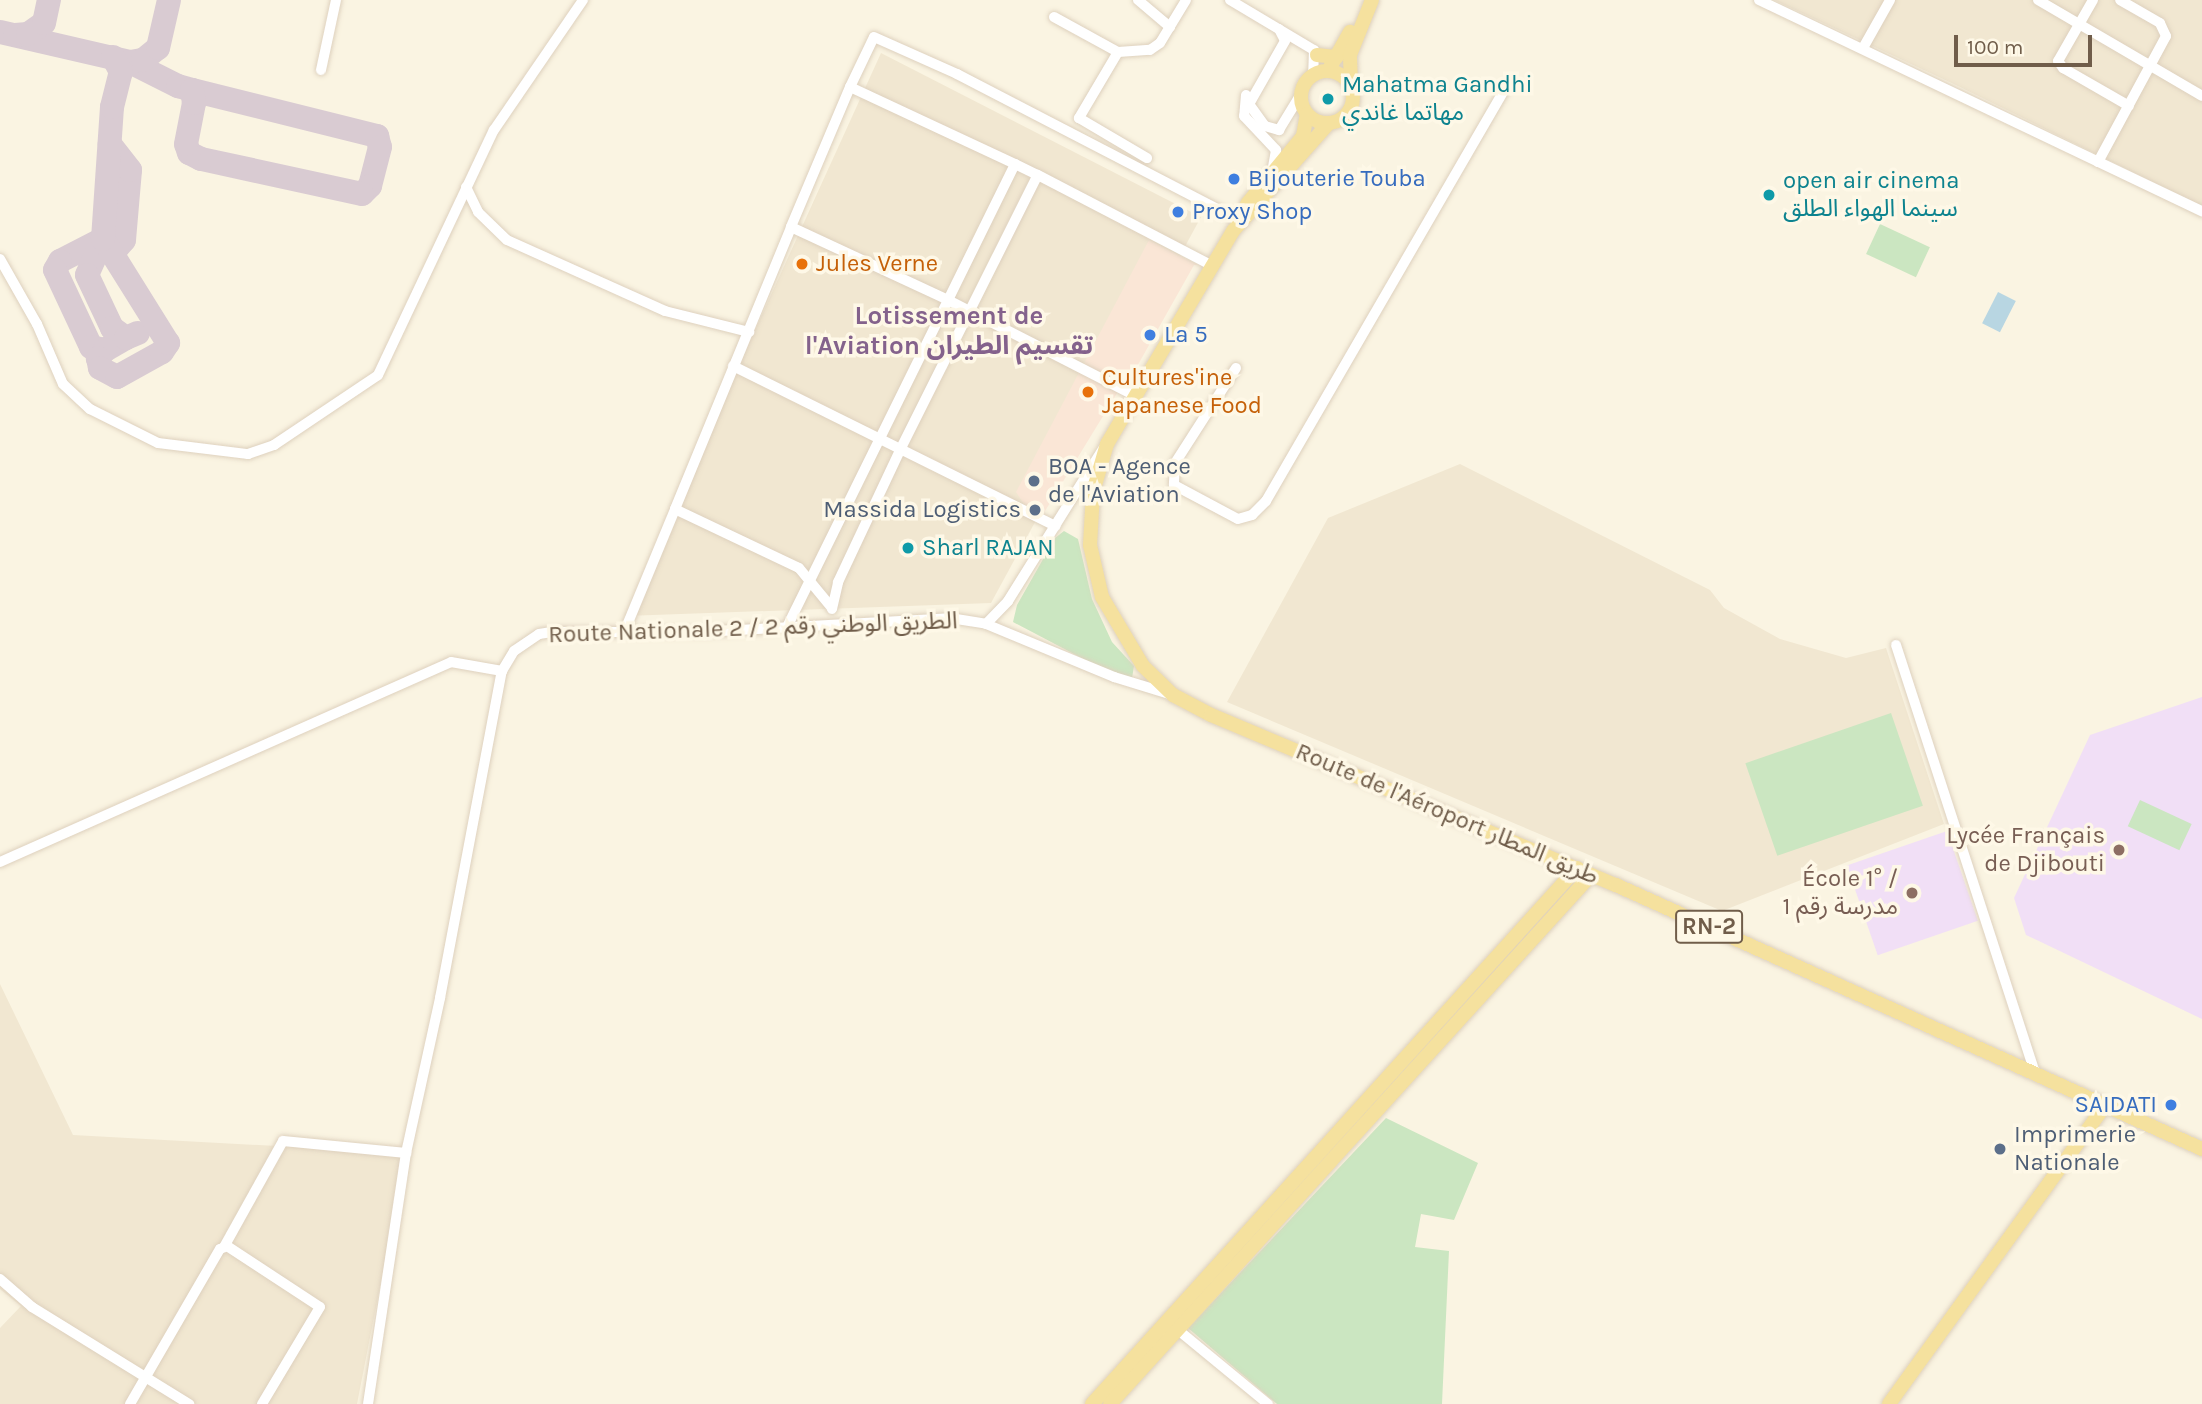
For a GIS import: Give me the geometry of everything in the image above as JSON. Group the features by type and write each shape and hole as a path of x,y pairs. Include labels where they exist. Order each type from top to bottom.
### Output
{"main road":[{"path":"1328,71 1367,0"},
{"name":"RN-2","path":"1328,124 1341,120 1351,109 1350,55 1372,0"},
{"path":"1317,55 1337,57"},
{"path":"1328,124 1307,114 1301,94 1313,75 1328,71 1342,75 1351,86"},
{"name":"Route de l'Aéroport طريق المطار","path":"1307,114 1303,136 1272,173 1237,224 1107,444 1090,517 1098,584 1126,645 1173,695 1577,868 2202,1149"},
{"name":"Route de l'Aéroport طريق المطار","path":"1237,224 1328,124"},
{"path":"1110,1404 1577,868"},
{"path":"1092,1404 1363,1113 1591,875"},
{"path":"1889,1404 2105,1106"}],"street":[{"path":"321,70 336,0"},
{"path":"0,259 37,324 63,383 90,409 158,443 248,454 274,446 378,375 494,130 583,0"},
{"path":"1138,0 1170,27"},
{"path":"1054,17 1118,52 1150,50 1170,27 1186,0"},
{"path":"1230,0 1317,55 1313,75"},
{"path":"1759,0 1776,4 2202,211"},
{"path":"1863,48 1890,0"},
{"path":"2038,0 2202,96"},
{"path":"2093,0 2060,56 2060,65 2129,106"},
{"path":"2098,162 2165,44 2164,29 2120,0"},
{"path":"1279,29 1285,41 1250,104 1265,127 1279,130 1301,94"},
{"path":"1272,173 1274,145 1252,128 1242,111 1245,97 1282,37 1279,29"},
{"path":"625,630 850,87 874,37 957,74 1237,224"},
{"path":"1118,52 1079,118 1147,158"},
{"path":"1236,368 1175,463 1174,485 1238,519 1252,515 1266,500 1507,86"},
{"path":"850,87 1038,175 1211,265"},
{"path":"787,627 1015,164"},
{"path":"832,608 838,582 901,448 1038,175"},
{"path":"466,187 478,212 507,240 665,311 749,332"},
{"path":"792,227 948,300 1134,395"},
{"path":"733,366 1055,526"},
{"path":"986,624 1008,601 1107,444"},
{"path":"675,509 810,577 832,608 835,621"},
{"name":"Route Nationale 2 / الطريق الوطني رقم 2","path":"502,671 514,651 539,634 787,627 835,621 950,618 986,624 1114,677 1173,695"},
{"path":"1896,645 2035,1072"},
{"path":"0,862 451,662 502,671 440,998 406,1153 368,1404"},
{"path":"130,1404 224,1247 283,1141 406,1153"},
{"path":"224,1247 320,1307 262,1404"},
{"path":"0,1279 32,1307 188,1404"},
{"path":"1177,1329 1268,1404"}],"shaded area":[{"path":"1774,0 2202,0 2202,206 1956,85"},
{"path":"881,53 1201,217 991,603 625,616"},
{"path":"1149,240 1198,265 1194,265 1126,386 1122,385 1042,516 1028,510 1016,492"},
{"path":"1460,464 1710,590 1724,608 1780,639 1846,658 1886,648 1944,824 1722,911 1227,702 1328,518"},
{"name":"Lycée Français de Djibouti","path":"2202,697 2202,1019 2026,935 2014,898 2090,735"},
{"name":"École 1° / مدرسة رقم 1","path":"1947,831 1978,921 1878,955 1847,866"},
{"path":"0,984 73,1135 406,1153 357,1404 0,1404 0,1328 21,1306 0,1289"}],"green space":[{"path":"1880,224 1930,247 1916,277 1866,254"},
{"path":"1064,531 1078,539 1092,599 1112,642 1134,666 1132,678 1110,673 1013,622 1017,605 1055,538"},
{"path":"1891,713 1923,806 1777,856 1745,763"},
{"path":"2140,800 2192,824 2179,850 2128,826"},
{"path":"1386,1118 1478,1163 1454,1220 1421,1214 1415,1247 1449,1251 1442,1404 1277,1404 1188,1328"}],"water":[{"path":"1998,292 2016,301 2000,332 1982,323"}],"taxiway":[{"path":"15,35 28,34 44,23 49,0"},
{"path":"130,62 143,60 158,48 169,0"},
{"path":"0,32 130,62 178,86 377,136 380,147 370,186 362,194 201,159 189,153 186,144 194,103 192,90"},
{"path":"105,350 98,358 100,368 117,377 162,352 168,343 103,239 112,107 121,72 113,57"},
{"path":"106,244 118,247 124,240 130,170 110,144"},
{"path":"103,239 60,261 55,270 91,347 105,350 126,338"},
{"path":"103,239 87,275 112,328 126,338 138,333"}],"place":[{"name":"Mahatma Gandhi مهاتما غاندي","path":"1328,99"},
{"name":"Bijouterie Touba","path":"1234,179"},
{"name":"open air cinema سينما الهواء الطلق","path":"1769,195"},
{"name":"Proxy Shop","path":"1178,212"},
{"name":"Jules Verne","path":"802,264"},
{"name":"La 5","path":"1150,335"},
{"name":"Cultures'ine Japanese Food","path":"1088,392"},
{"name":"BOA - Agence de l'Aviation","path":"1034,481"},
{"name":"Massida Logistics","path":"1035,510"},
{"name":"Sharl RAJAN","path":"908,548"},
{"name":"Lycée Français de Djibouti","path":"2119,850"},
{"name":"École 1° / مدرسة رقم 1","path":"1912,893"},
{"name":"SAIDATI","path":"2171,1105"},
{"name":"Imprimerie Nationale","path":"2000,1149"}],"district":[{"name":"Lotissement de l'Aviation تقسيم الطيران","path":"949,331"}]}
